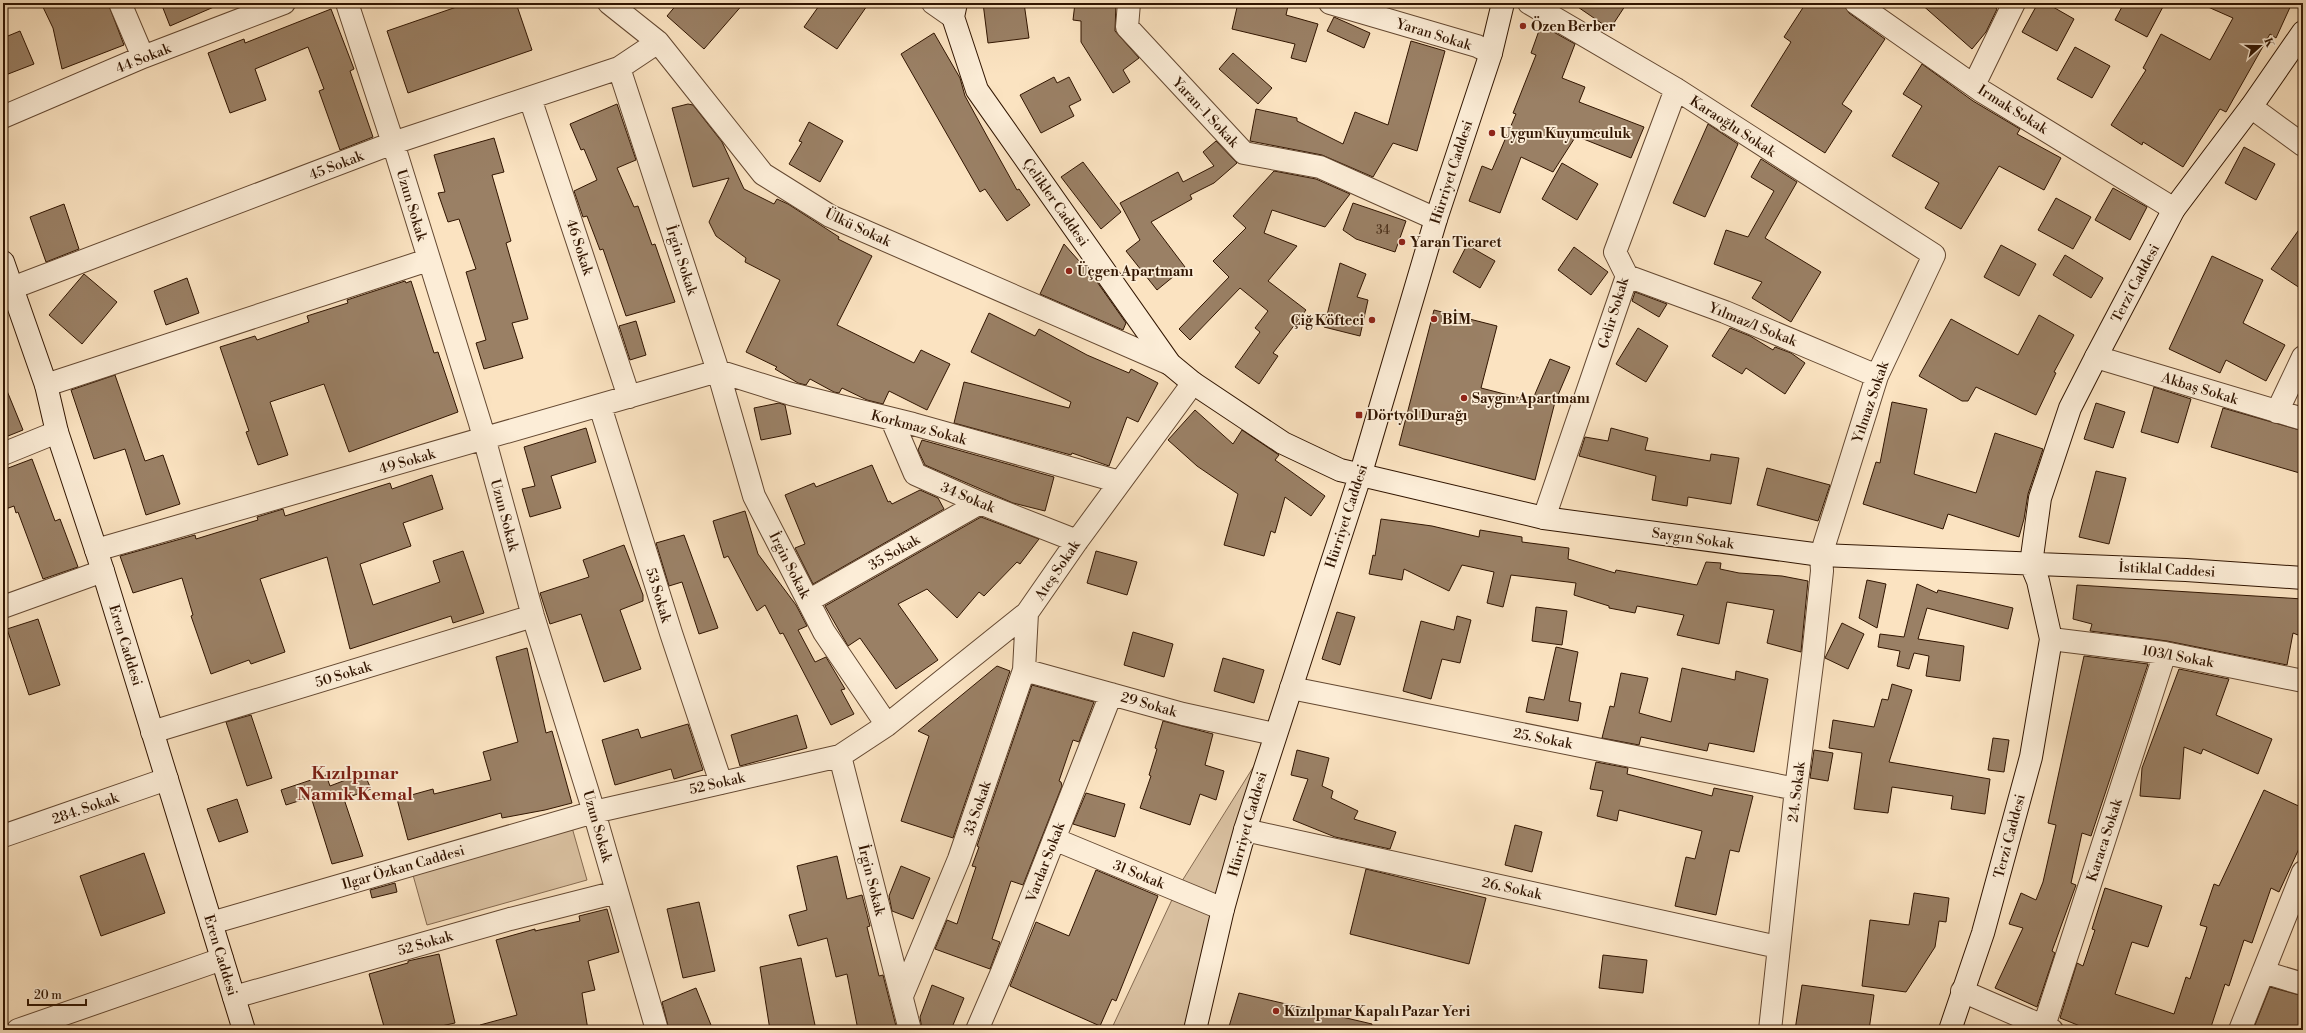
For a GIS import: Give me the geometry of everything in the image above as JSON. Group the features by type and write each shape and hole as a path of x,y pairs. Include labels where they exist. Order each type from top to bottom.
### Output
{"street":[{"path":"120,3 143,57"},
{"name":"44 Sokak","path":"3,117 143,57 284,3"},
{"name":"Uzun Sokak","path":"347,3 394,143 428,260 484,438 533,616 594,812 657,1030"},
{"name":"Ülkü Sokak","path":"609,3 658,42 763,174 830,216 1170,364"},
{"path":"933,3 954,10"},
{"name":"Yaran-1 Sokak","path":"1130,3 1127,27 1244,153 1320,167 1436,219"},
{"name":"Yaran Sokak","path":"1330,3 1477,46 1490,53"},
{"name":"Hürriyet Caddesi","path":"1195,1030 1223,909 1245,830 1274,734 1291,688 1360,476 1436,219 1490,53 1503,3"},
{"name":"Karaoğlu Sokak","path":"1529,3 1676,89 1934,255"},
{"name":"Irmak Sokak","path":"1856,3 1974,85 2174,209"},
{"path":"1974,85 2014,3"},
{"name":"Çelikler Caddesi","path":"954,10 977,90 1170,364 1193,383 1283,443 1340,470 1360,476"},
{"name":"Terzi Caddesi","path":"2031,564 2040,498 2070,408 2096,357 2174,209 2251,107 2303,32"},
{"name":"45 Sokak","path":"8,290 394,143 619,68 658,42"},
{"name":"İrgin Sokak","path":"619,68 718,371 754,496 824,632 887,724"},
{"name":"Gelir Sokak","path":"1544,518 1627,276 1615,252 1676,89"},
{"name":"46 Sokak","path":"530,98 629,397"},
{"path":"2251,107 2303,145"},
{"name":"Yılmaz Sokak","path":"1821,555 1877,376 1934,255"},
{"path":"46,385 428,260"},
{"name":"Eren Caddesi","path":"3,262 8,290 46,385 57,432 103,571 244,1030"},
{"name":"Yılmaz/1 Sokak","path":"1627,276 1725,312 1877,376"},
{"name":"Akbaş Sokak","path":"2096,357 2303,419"},
{"path":"2277,412 2303,357"},
{"name":"49 Sokak","path":"96,550 718,371"},
{"name":"Korkmaz Sokak","path":"718,371 791,394 1120,482"},
{"name":"Ateş Sokak","path":"887,724 1027,613 1077,541 1193,383"},
{"name":"53 Sokak","path":"600,406 669,626 721,783"},
{"name":"34 Sokak","path":"892,420 915,474 980,503 1077,541"},
{"path":"3,454 57,432"},
{"name":"Saygın Sokak","path":"1360,476 1544,518 1821,555 2031,564"},
{"name":"35 Sokak","path":"808,602 980,503"},
{"name":"24. Sokak","path":"1770,1030 1796,789 1814,656 1822,571 1821,555"},
{"path":"2031,564 2038,581 2052,639"},
{"name":"İstiklal Caddesi","path":"2031,564 2186,570 2303,578"},
{"path":"3,607 103,571"},
{"name":"33 Sokak","path":"902,996 959,859 1024,670 1027,613"},
{"name":"50 Sokak","path":"152,732 533,616"},
{"name":"Terzi Caddesi","path":"1950,1030 1962,991 1983,933 2031,757 2052,639"},
{"name":"103/1 Sokak","path":"2052,639 2165,653 2303,681"},
{"name":"Karaca Sokak","path":"2048,1028 2165,653"},
{"name":"29 Sokak","path":"1024,670 1183,714 1274,734"},
{"name":"25. Sokak","path":"1291,688 1796,789"},
{"name":"Vardar Sokak","path":"977,1030 1111,694"},
{"path":"840,756 887,724"},
{"name":"İrgin Sokak","path":"840,756 910,1030"},
{"name":"52 Sokak","path":"594,812 840,756"},
{"name":"284. Sokak","path":"3,836 167,779"},
{"name":"Ilgar Özkan Caddesi","path":"211,923 594,812"},
{"name":"26. Sokak","path":"1245,830 1778,947"},
{"name":"31 Sokak","path":"1054,839 1223,909"},
{"path":"2240,1030 2303,872"},
{"name":"52 Sokak","path":"234,997 510,919 617,892"},
{"path":"18,1030 222,960"},
{"path":"2264,972 2303,984"},
{"path":"1962,991 2048,1028"}],"shaded area":[{"path":"1274,734 1195,1030 1111,1030 1177,889"},
{"path":"571,824 587,880 427,925 411,868"}],"building":[{"path":"41,3 108,3 124,45 62,69 53,28"},
{"path":"161,3 223,3 170,26"},
{"path":"468,3 516,3 532,50 408,93 387,31"},
{"path":"678,3 744,3 704,49 667,16"},
{"path":"821,3 869,3 837,49 804,27"},
{"path":"983,3 1024,3 1029,38 988,43"},
{"path":"1075,3 1116,3 1115,31 1139,58 1123,70 1130,82 1113,93 1081,42 1081,21 1073,20"},
{"path":"1238,3 1275,3 1288,6 1286,15 1318,24 1306,62 1291,58 1295,44 1232,29"},
{"path":"1572,3 1627,3 1610,29"},
{"path":"1806,3 1844,3 1849,13 1885,39 1842,104 1852,111 1825,153 1751,106 1791,42 1784,37"},
{"path":"1920,3 1990,3 1997,9 1986,32 1972,49"},
{"path":"2038,3 2046,3 2074,19 2057,51 2022,32"},
{"path":"2124,3 2165,3 2147,37 2115,20"},
{"path":"2199,3 2292,3 2276,38 2270,34 2226,112 2220,109 2183,167 2143,142 2142,145 2111,125 2146,70 2143,68 2161,34 2210,60 2233,18"},
{"path":"331,9 354,69 350,71 373,137 340,150 319,91 324,89 308,47 255,69 266,100 230,113 208,53 244,39 245,43"},
{"path":"1334,17 1370,33 1364,48 1327,31"},
{"path":"1541,25 1575,44 1562,78 1585,87 1579,102 1644,127 1631,158 1576,136 1553,172 1521,157 1500,213 1469,201 1482,166 1492,170 1516,114 1513,113 1536,55 1531,53"},
{"path":"20,31 34,64 3,76 3,38"},
{"path":"934,33 960,78 965,96 1017,190 1019,189 1030,205 1007,221 985,189 980,192 901,54"},
{"path":"1411,41 1445,51 1417,151 1393,143 1373,177 1322,155 1250,141 1256,109 1297,118 1297,121 1343,144 1355,112 1388,125"},
{"path":"2075,47 2110,66 2092,98 2057,79"},
{"path":"1233,53 1272,88 1258,104 1219,69"},
{"path":"1922,64 1973,101 2020,129 2017,134 2061,158 2044,190 1999,166 1961,229 1925,208 1939,183 1892,156 1922,106 1903,94"},
{"path":"1054,77 1057,83 1069,77 1081,100 1069,106 1074,116 1041,133 1020,95"},
{"path":"617,104 636,160 617,168 634,207 638,206 652,245 655,244 675,302 626,316 603,249 600,250 587,216 583,217 574,191 597,180 584,149 581,150 570,124"},
{"path":"688,104 693,105 722,142 744,189 774,204 777,199 788,204 839,237 838,239 872,256 837,325 914,363 921,350 950,364 927,410 889,391 883,404 867,400 842,388 839,393 834,392 810,379 806,385 798,383 775,369 777,367 746,352 780,280 745,262 746,258 716,236 709,222 729,178 693,187 672,108"},
{"path":"809,122 843,141 820,182 789,164 802,142 799,141"},
{"path":"1708,124 1738,144 1705,217 1673,203"},
{"path":"494,138 504,172 492,175 511,241 506,243 528,319 512,323 523,358 484,369 476,343 486,340 466,272 476,269 459,219 448,222 438,193 445,192 434,155"},
{"path":"1216,141 1237,163 1214,183 1190,195 1192,199 1151,222 1185,267 1157,290 1126,251 1140,240 1120,203 1178,172 1183,182 1214,166 1203,152"},
{"path":"2244,147 2275,164 2256,200 2225,183"},
{"path":"1761,159 1797,182 1765,238 1821,272 1791,322 1752,298 1762,282 1714,264 1726,230 1748,237 1774,191 1751,177"},
{"path":"1083,162 1121,212 1101,229 1061,177"},
{"path":"1562,163 1598,184 1577,220 1542,199"},
{"path":"1274,171 1316,179 1350,194 1325,227 1272,210 1264,233 1297,246 1268,281 1306,310 1273,353 1278,356 1259,384 1235,367 1260,332 1255,328 1268,311 1240,288 1190,340 1179,329 1229,277 1213,261 1246,228 1233,216"},
{"path":"2113,188 2147,207 2130,240 2095,220"},
{"path":"2056,198 2091,217 2073,249 2038,230"},
{"path":"1353,203 1406,221 1395,252 1356,239 1343,230"},
{"path":"64,204 79,249 46,262 30,217"},
{"path":"2303,224 2303,290 2271,269"},
{"name":"Üçgen Apartmanı","path":"1064,244 1095,279 1126,323 1123,330 1040,294"},
{"path":"1467,245 1495,261 1480,288 1453,272"},
{"path":"2001,245 2036,264 2019,296 1984,277"},
{"path":"1574,247 1608,272 1591,295 1558,270"},
{"path":"2065,255 2103,278 2091,298 2053,275"},
{"path":"2212,256 2263,280 2243,323 2285,345 2266,381 2226,360 2220,373 2169,349"},
{"path":"1340,263 1366,274 1357,297 1368,300 1360,336 1324,327"},
{"path":"84,274 117,302 82,344 49,315"},
{"path":"187,278 199,313 166,325 154,291"},
{"path":"405,281 406,283 411,281 434,353 438,352 458,412 349,452 324,384 270,402 288,455 258,465 246,432 249,431 220,347 255,336 257,340 309,322 307,316 348,303 347,300"},
{"path":"1635,292 1667,304 1659,317 1632,301"},
{"name":"Saygın Apartmanı","path":"1434,310 1497,326 1481,388 1532,401 1550,359 1570,367 1555,402 1535,480 1399,445"},
{"path":"989,313 1035,336 1039,329 1087,355 1129,373 1131,369 1158,383 1138,422 1127,417 1109,466 1072,453 1071,455 954,423 964,382 1069,408 1071,402 971,352"},
{"path":"2039,315 2074,335 2054,372 2056,373 2036,415 1976,387 1968,401 1962,401 1919,376 1951,319 2018,355"},
{"path":"636,321 646,355 630,360 619,326"},
{"path":"1638,328 1668,346 1646,382 1616,364"},
{"path":"1730,328 1750,336 1773,350 1775,347 1791,353 1805,363 1785,394 1746,368 1742,374 1712,356"},
{"path":"115,375 145,461 163,455 180,504 146,515 125,449 94,459 71,390"},
{"path":"3,381 23,430 3,438"},
{"path":"2154,387 2191,399 2178,443 2141,432"},
{"path":"1892,402 1927,409 1914,474 1976,493 1995,433 2043,449 2028,494 2024,519 2019,537 1948,514 1943,529 1863,504 1876,462 1880,463"},
{"path":"779,403 785,405 791,434 761,440 754,408"},
{"path":"2096,403 2125,412 2113,448 2084,439"},
{"path":"2223,408 2303,431 2303,474 2211,447"},
{"path":"1195,410 1233,444 1242,430 1279,455 1275,460 1325,496 1311,516 1285,497 1275,533 1271,531 1264,556 1224,545 1238,494 1197,466 1168,440"},
{"path":"586,428 596,462 551,476 561,508 530,517 522,489 535,486 524,447"},
{"path":"1611,428 1648,438 1645,450 1710,461 1711,454 1739,458 1731,504 1688,497 1687,506 1652,500 1656,476 1579,456 1585,437 1608,441"},
{"path":"922,440 1054,477 1045,511 1013,503 925,465 918,450"},
{"path":"32,459 55,521 60,519 78,567 43,579 18,512 16,513 14,506 3,510 3,470"},
{"path":"872,465 888,502 890,501 892,504 920,490 938,498 944,509 813,584 795,548 805,544 785,495 814,483 816,487"},
{"path":"1767,468 1830,485 1818,521 1757,505"},
{"path":"2096,471 2126,478 2109,544 2079,537"},
{"path":"432,475 443,509 403,523 411,546 360,564 373,605 440,582 433,561 463,551 484,613 453,623 451,616 350,649 327,557 260,579 285,652 251,664 249,660 211,674 191,616 193,615 182,578 133,593 120,556 195,535 196,539 258,520 257,517 283,509 285,516 390,483 392,489"},
{"path":"745,511 758,554 796,605 807,626 798,630 815,662 826,657 845,689 841,690 854,714 831,725 783,633 780,634 765,605 757,611 728,556 724,558 713,521"},
{"path":"981,517 1039,539 1020,564 1017,562 984,596 979,592 957,618 927,589 898,604 938,660 896,689 860,638 848,646 825,606"},
{"path":"1381,519 1432,526 1479,537 1480,530 1522,537 1522,542 1569,548 1568,559 1615,573 1616,570 1697,585 1706,562 1721,563 1720,569 1739,573 1782,576 1808,581 1801,652 1767,643 1774,610 1727,602 1719,644 1677,635 1684,615 1637,606 1635,613 1609,608 1609,606 1574,595 1576,583 1511,575 1503,607 1487,603 1494,572 1462,565 1449,591 1404,569 1402,580 1369,574 1373,555 1375,556"},
{"path":"684,535 718,628 699,634 682,582 669,586 656,543"},
{"path":"624,545 643,595 643,601 620,610 641,669 604,682 581,614 550,624 540,593 589,577 583,560"},
{"path":"1096,551 1137,562 1127,595 1087,583"},
{"path":"1867,580 1886,584 1877,628 1859,618"},
{"path":"1917,584 1937,593 1938,590 2013,608 2008,629 1927,608 1918,639 1964,646 1960,681 1926,676 1929,656 1914,653 1909,669 1897,666 1900,651 1878,647 1880,634 1904,637"},
{"path":"2077,585 2303,599 2303,637 2293,633 2287,665 2167,641 2090,631 2092,624 2073,619"},
{"path":"1536,607 1567,611 1562,645 1532,641"},
{"path":"1337,612 1355,617 1340,665 1322,659"},
{"path":"1457,616 1471,620 1460,663 1442,659 1431,699 1403,691 1421,621 1454,630"},
{"path":"38,619 60,685 29,695 7,629"},
{"path":"1842,623 1864,634 1848,669 1825,658"},
{"path":"1133,632 1173,644 1164,677 1124,665"},
{"path":"1556,647 1578,652 1569,701 1581,703 1578,721 1526,712 1529,697 1544,700"},
{"path":"527,648 546,733 552,731 572,803 502,818 501,813 408,840 397,799 433,789 434,794 491,780 483,752 518,742 496,657"},
{"path":"2084,656 2148,664 2091,836 2082,833 2071,883 2076,885 2052,951 2055,953 2037,1007 1995,988 2023,928 2009,924 2021,893 2036,900 2043,882 2056,825 2048,823"},
{"path":"1223,658 1264,670 1254,703 1214,691"},
{"path":"997,666 1010,671 953,838 901,821 929,736 918,731"},
{"path":"1682,668 1735,680 1736,671 1768,679 1754,752 1709,743 1707,751 1641,737 1639,745 1602,738 1610,706 1614,707 1621,673 1648,678 1639,713 1671,722"},
{"path":"2179,669 2229,679 2216,715 2272,739 2258,774 2203,749 2201,754 2184,747 2180,799 2140,796 2142,768"},
{"path":"1892,684 1912,690 1889,762 1990,779 1985,814 1951,809 1953,796 1892,787 1888,813 1854,809 1862,753 1829,748 1833,720 1874,727 1882,699 1888,700"},
{"path":"1032,685 1094,702 1079,742 1073,740 1059,781 1061,782 1062,786 1023,885 1011,881 992,939 1000,942 990,969 935,949 947,920 957,924 976,867 972,866 979,847 977,846"},
{"path":"251,715 272,778 247,786 226,722"},
{"path":"797,715 807,748 740,766 731,735"},
{"path":"1163,721 1213,734 1205,765 1224,771 1216,800 1200,794 1190,825 1140,808 1151,776 1149,775 1157,749 1155,748"},
{"path":"688,724 703,770 674,779 671,769 615,785 602,740 638,729 641,738"},
{"path":"1993,738 2009,740 2004,772 1988,770"},
{"path":"1297,750 1329,758 1322,786 1333,791 1331,798 1358,811 1354,819 1396,832 1390,849 1335,837 1293,820 1308,779 1291,775"},
{"path":"1814,750 1833,753 1828,781 1810,778"},
{"path":"1596,762 1628,768 1627,774 1712,796 1714,788 1753,796 1739,852 1730,850 1716,915 1675,906 1686,857 1695,859 1702,831 1619,810 1617,821 1597,816 1603,791 1590,789"},
{"path":"364,773 371,789 344,799 363,856 332,864 311,797 286,805 281,790 326,775 330,786"},
{"path":"2264,790 2303,808 2303,840 2279,892 2271,888 2252,943 2244,940 2229,986 2225,984 2211,1027 2213,1027 2213,1030 2090,1030 2060,1018 2077,963 2083,966 2095,930 2092,929 2105,888 2162,906 2148,947 2132,942 2115,994 2174,1014 2186,977 2190,979 2207,927 2200,925 2214,884 2219,886"},
{"path":"1086,793 1125,804 1115,837 1073,824"},
{"path":"237,799 248,832 219,842 207,809"},
{"path":"1515,825 1542,832 1532,872 1505,865"},
{"path":"144,853 165,913 101,936 80,876"},
{"path":"837,856 847,899 862,895 870,926 867,927 879,976 883,975 897,1030 858,1030 847,974 836,977 827,938 798,946 789,915 807,910 797,866"},
{"path":"901,866 930,878 913,919 892,911 889,896"},
{"path":"1366,869 1486,898 1469,964 1350,934"},
{"path":"1096,870 1158,896 1116,1001 1112,999 1100,1026 1010,986 1036,922 1069,936"},
{"path":"395,883 397,892 372,898 370,890"},
{"path":"1914,893 1949,898 1946,922 1939,921 1935,947 1906,992 1862,986 1870,920 1909,925"},
{"path":"699,902 715,971 683,978 667,909"},
{"path":"607,909 619,952 588,961 595,990 582,993 588,1030 481,1030 480,1025 517,1015 496,940 535,929 535,931 580,921 579,916"},
{"path":"439,954 455,1023 423,1030 385,1030 369,974 408,963 408,961"},
{"path":"1603,955 1647,960 1643,993 1599,988"},
{"path":"801,958 816,1030 770,1030 760,967"},
{"path":"932,985 964,998 951,1030 922,1030 920,1017"},
{"path":"1802,985 1874,995 1869,1030 1795,1030"},
{"path":"2270,987 2303,996 2303,1030 2253,1030"},
{"path":"696,988 713,1030 669,1030 662,1002"},
{"name":"Kızılpınar Kapalı Pazar Yeri","path":"1239,993 1372,1024 1371,1030 1228,1030"}],"place":[{"name":"Özen Berber","path":"1523,26"},
{"name":"Uygun Kuyumculuk","path":"1492,133"},
{"name":"Yaran Ticaret","path":"1402,242"},
{"name":"Üçgen Apartmanı","path":"1069,271"},
{"name":"BİM","path":"1434,319"},
{"name":"Çiğ Köfteci","path":"1372,320"},
{"name":"Saygın Apartmanı","path":"1464,398"},
{"name":"Dörtyol Durağı","path":"1359,415"},
{"name":"Kızılpınar Kapalı Pazar Yeri","path":"1276,1011"}],"district":[{"name":"Kızılpınar Namık Kemal","path":"355,783"}]}
